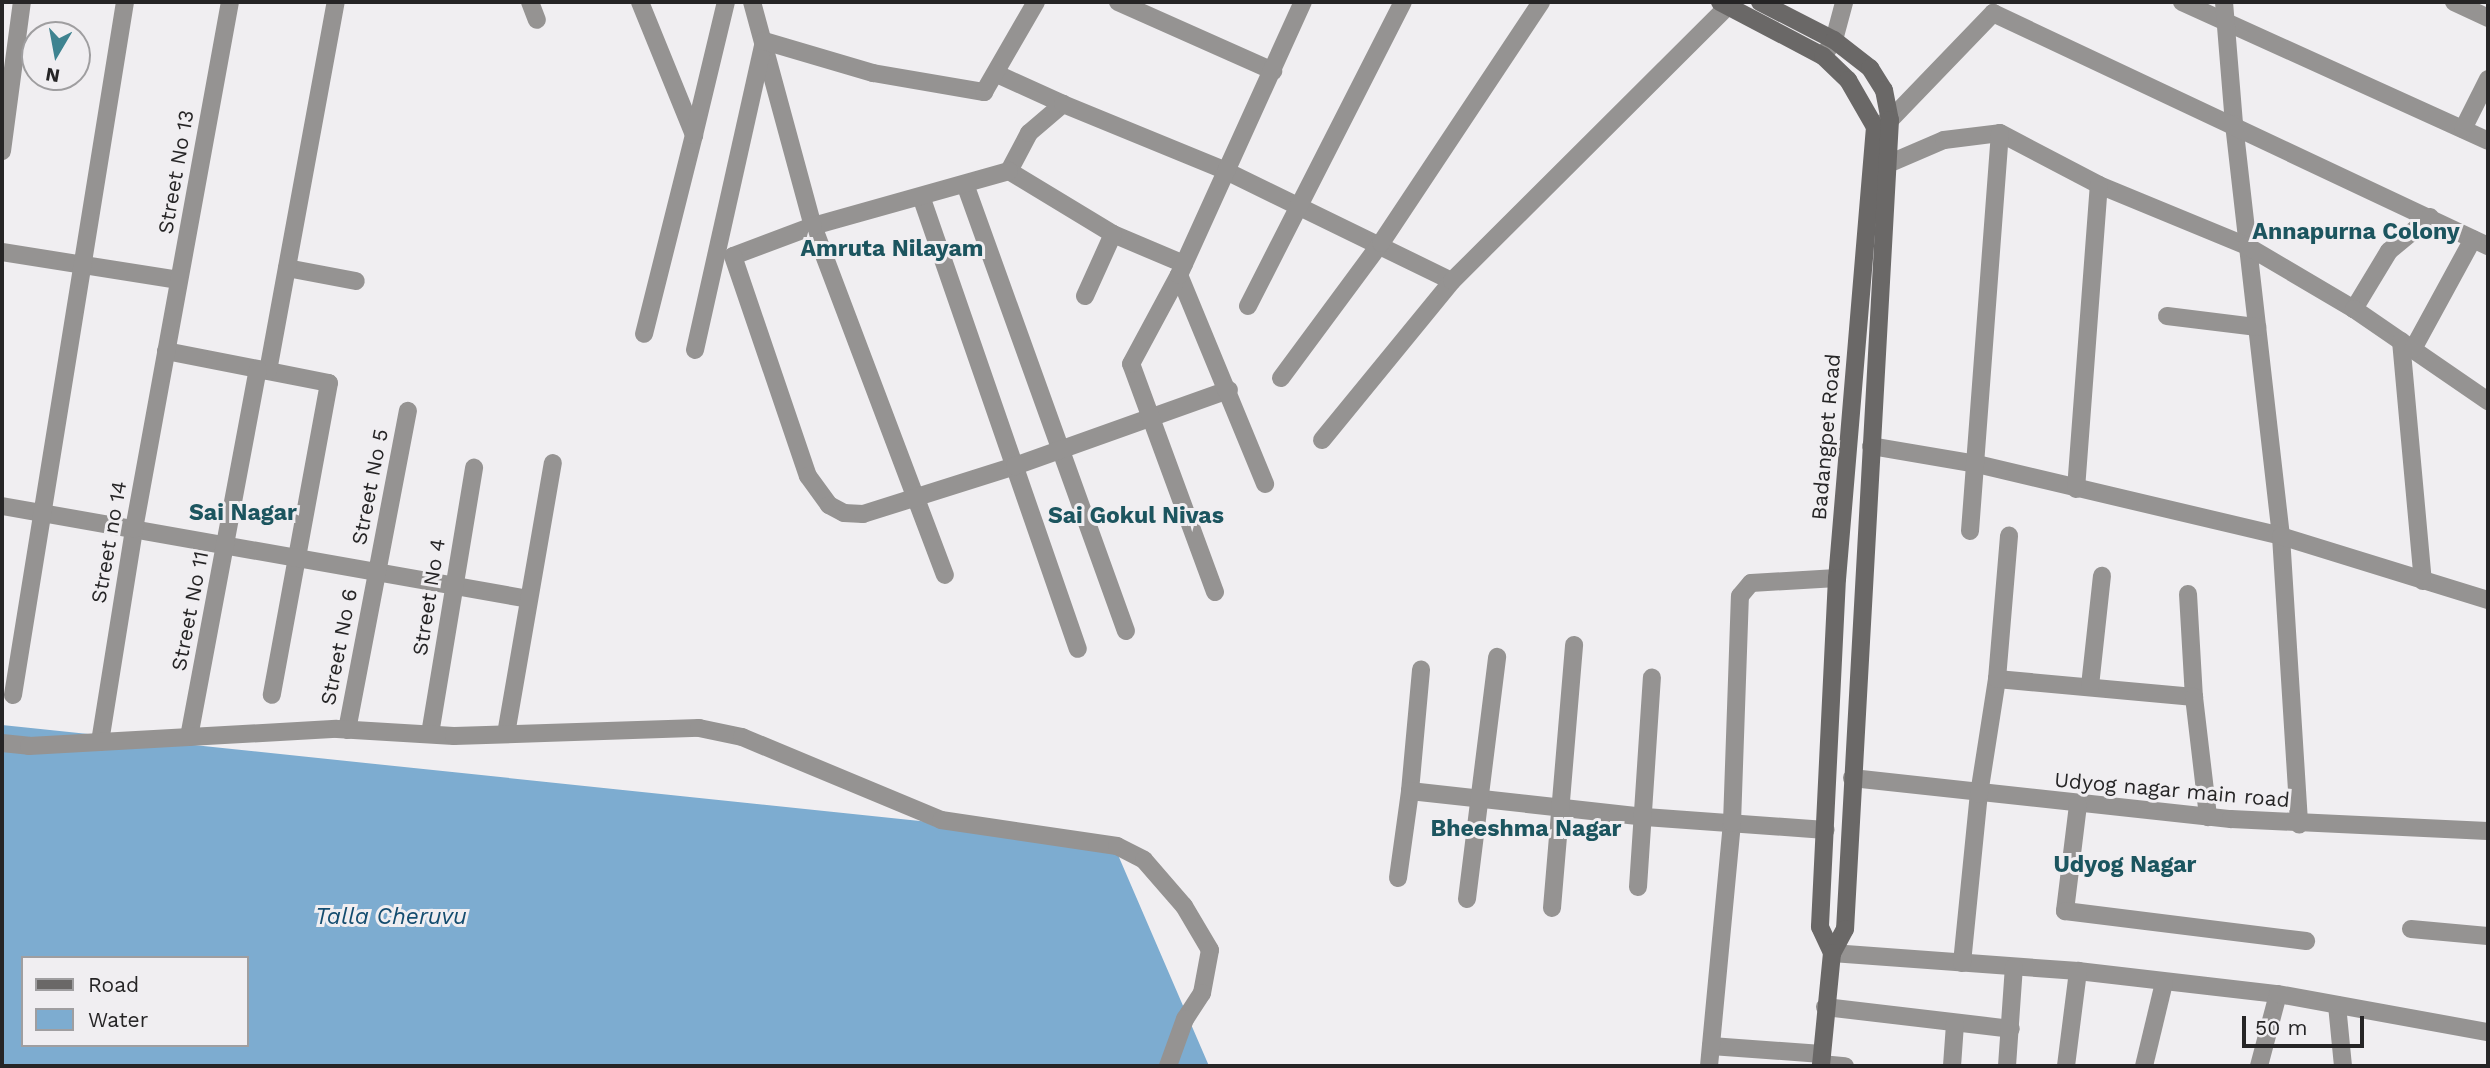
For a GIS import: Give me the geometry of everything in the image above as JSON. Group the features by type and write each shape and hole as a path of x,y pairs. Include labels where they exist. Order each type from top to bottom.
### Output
{"main road":[{"name":"Badangpet Road","path":"1760,2 1834,40 1874,74 1884,90 1882,123 1871,171 1837,578 1820,926 1832,953"},
{"path":"1724,4 1823,56 1847,80 1882,123"},
{"name":"Badangpet Road","path":"1821,1061 1832,953 1845,929 1871,446 1890,164 1882,123"},
{"path":"1843,514 1867,516"}],"street":[{"path":"2,151 5,107 22,2"},
{"path":"13,695 124,2"},
{"name":"Street No 13","path":"166,351 230,2"},
{"name":"Street No 11","path":"189,737 225,545 287,268 336,2"},
{"path":"530,2 537,20"},
{"path":"640,2 694,135"},
{"path":"644,334 726,2"},
{"path":"752,2 765,41 813,226 945,575"},
{"path":"765,41 873,73 978,93 989,89 1036,2"},
{"path":"1118,2 1273,71"},
{"path":"1215,592 1131,364 1181,270 1303,2"},
{"path":"1248,306 1301,207 1403,2"},
{"path":"1281,378 1381,243 1541,2"},
{"path":"1823,56 1834,40 1844,2"},
{"path":"2182,2 2488,141"},
{"path":"2224,2 2247,246 2281,536 2299,824"},
{"path":"2454,2 2488,18"},
{"path":"1322,440 1452,281 1724,4"},
{"path":"1882,123 1997,7 2481,243 2407,345 2423,581"},
{"path":"695,350 765,41"},
{"path":"997,74 1226,172 1381,243 1452,281"},
{"path":"2463,129 2488,79"},
{"path":"1063,104 1029,133 1009,171 922,199 813,226 733,256 808,476 829,505 844,513 863,514 915,495 1015,466 1229,390"},
{"path":"1969,531 1977,464 2000,133"},
{"path":"1871,171 1944,139 2000,133 2099,185 2247,246 2354,309 2488,401"},
{"path":"1009,171 1113,234 1181,270 1265,484"},
{"path":"965,184 1126,631"},
{"path":"2076,489 2099,185"},
{"path":"922,199 1078,649"},
{"path":"2354,309 2389,251 2430,217"},
{"path":"1085,296 1113,234"},
{"path":"2,252 179,280"},
{"path":"287,268 356,281"},
{"path":"2167,316 2257,327"},
{"path":"166,351 329,383 272,695"},
{"name":"Street no 14","path":"100,742 166,351"},
{"name":"Street No 5","path":"377,572 408,411"},
{"path":"1871,446 1977,464 2281,536 2488,600"},
{"path":"506,734 553,463"},
{"name":"Street No 4","path":"430,734 474,468"},
{"path":"2,506 529,598"},
{"path":"1962,963 1979,794 1997,679 2009,536"},
{"name":"Street No 6","path":"346,730 377,572"},
{"path":"2090,686 2102,576"},
{"path":"1709,1066 1732,823 1740,596 1751,583 1837,578"},
{"path":"2188,594 2193,697 2208,817"},
{"path":"1552,908 1574,645"},
{"path":"1466,900 1497,657"},
{"path":"1398,878 1410,791 1421,669"},
{"path":"1638,887 1645,817 1652,677"},
{"path":"1997,679 2193,697"},
{"path":"2,743 100,742 346,730 506,734 699,728 742,737 941,821 1117,846 1135,855 1184,906 1210,950 1202,993 1185,1019 1168,1066"},
{"name":"Udyog nagar main road","path":"1852,778 2078,805 2299,824 2486,826"},
{"path":"1410,791 1559,809 1826,830"},
{"path":"2078,805 2065,911 2306,941"},
{"path":"2411,929 2488,936"},
{"path":"1832,953 2078,971 2278,994 2488,1032"},
{"path":"2007,1066 2014,967"},
{"path":"2066,1066 2078,971"},
{"path":"2144,1066 2164,983"},
{"path":"2259,1066 2278,994"},
{"path":"2337,1005 2343,1066"},
{"path":"1825,1007 2011,1029"},
{"path":"1952,1066 1955,1024"},
{"path":"1711,1046 1845,1066"}],"water":[{"name":"Talla Cheruvu","path":"2,725 1112,841 1209,1066 2,1066"}],"district":[{"name":"Annapurna Colony","path":"2356,232"},
{"name":"Amruta Nilayam","path":"892,249"},
{"name":"Sai Nagar","path":"243,513"},
{"name":"Sai Gokul Nivas","path":"1136,516"},
{"name":"Bheeshma Nagar","path":"1526,829"},
{"name":"Udyog Nagar","path":"2125,865"}]}
